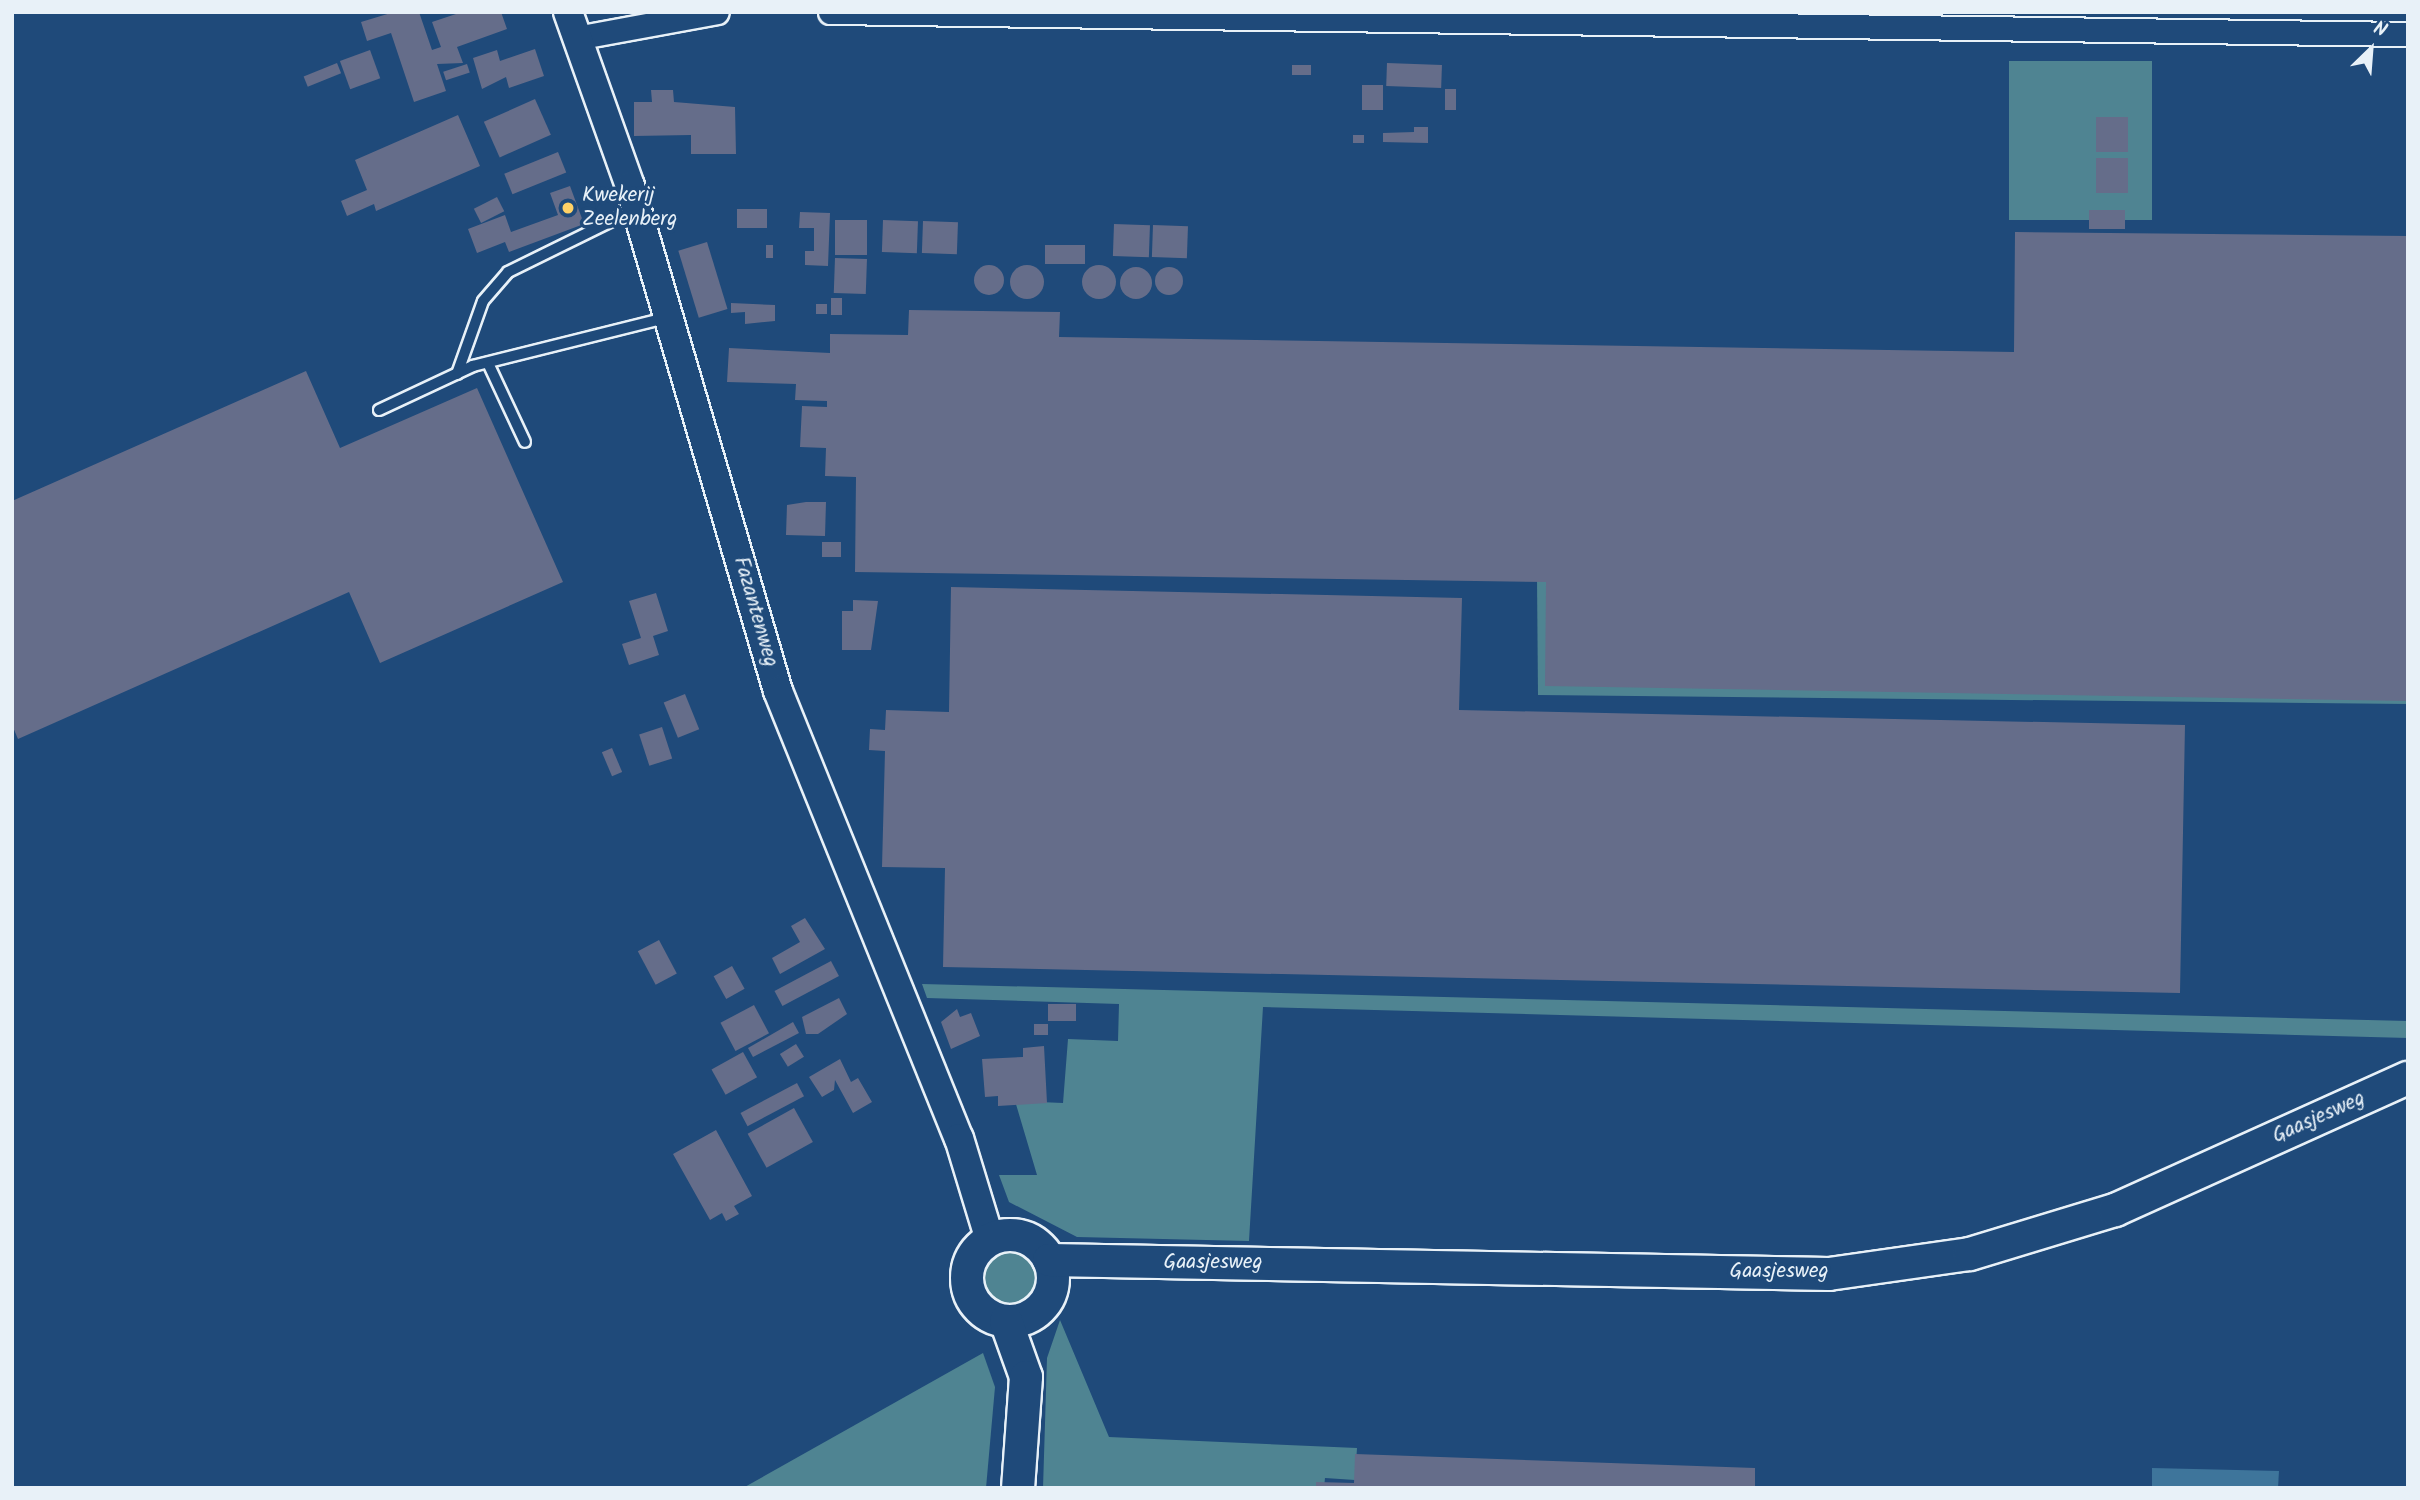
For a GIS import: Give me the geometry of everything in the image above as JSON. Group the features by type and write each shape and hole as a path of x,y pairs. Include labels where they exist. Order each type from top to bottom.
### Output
{"main road":[{"name":"Gaasjesweg","path":"1051,1271 1115,1263 1829,1274 1970,1254 2115,1210 2408,1078"},
{"path":"1000,1237 1034,1242 1051,1271 1045,1303 1018,1319 977,1306 968,1289 972,1256 1000,1237"},
{"path":"1018,1319 1025,1428 1018,1488"}],"street":[{"path":"572,25 717,12"},
{"path":"830,12 2408,34"},
{"name":"Fazantenweg","path":"572,25 636,209 778,691 1000,1237"}],"lane":[{"path":"457,373 483,301 508,272 636,209"},
{"path":"379,411 457,373 669,317"},
{"path":"488,363 525,442"}],"green space":[{"path":"2009,61 2152,61 2152,220 2009,220"},
{"path":"1537,579 2408,685 2408,704 1538,695"},
{"path":"922,984 2408,1021 2408,1038 1263,1007 1249,1241 1077,1237 1009,1202 999,1175 1037,1175 1015,1101 1063,1103 1068,1039 1118,1041 1119,1004 927,998"},
{"path":"1010,1249 1029,1257 1037,1276 1029,1295 1010,1303 991,1295 983,1276 991,1257"},
{"path":"1060,1320 1109,1437 1357,1448 1355,1480 1325,1478 1324,1488 1043,1488 1047,1358"},
{"path":"983,1353 995,1387 986,1488 743,1488"}],"water":[{"path":"2152,1468 2279,1471 2278,1488 2152,1488"}],"building":[{"path":"394,12 419,12 432,50 441,47 432,22 462,12 501,12 507,29 457,47 463,63 437,64 446,91 414,102 391,33 367,41 361,22"},
{"path":"535,49 544,76 509,88 506,77 482,89 473,58 497,50 500,61"},
{"path":"370,50 380,78 350,89 340,61"},
{"path":"337,63 341,73 308,87 304,76"},
{"path":"1387,63 1442,65 1441,88 1386,86"},
{"path":"467,64 470,73 446,80 443,72"},
{"path":"1292,65 1311,65 1311,75 1292,75"},
{"path":"1362,85 1383,85 1383,110 1362,110"},
{"path":"1445,89 1456,89 1456,110 1445,110"},
{"path":"651,90 673,90 674,102 735,107 736,154 691,154 691,135 634,136 634,102 652,102"},
{"path":"535,99 551,135 500,157 484,122"},
{"path":"458,115 480,166 376,211 374,204 347,216 341,201 367,190 355,160"},
{"path":"2096,117 2128,117 2128,152 2096,152"},
{"path":"1414,127 1428,127 1428,143 1383,142 1383,133 1414,132"},
{"path":"1353,135 1364,135 1364,143 1353,143"},
{"path":"558,152 566,172 512,194 504,174"},
{"path":"2096,158 2128,158 2128,193 2096,193"},
{"path":"570,186 584,224 509,252 505,242 477,253 468,229 505,215 511,232 558,215 550,193"},
{"path":"497,197 504,211 481,223 474,209"},
{"path":"737,209 767,209 767,228 737,228"},
{"path":"2089,210 2125,210 2125,229 2089,229"},
{"path":"800,212 830,213 828,266 805,265 805,251 814,251 814,228 799,228"},
{"path":"835,220 867,220 867,255 835,255"},
{"path":"883,220 918,221 917,253 882,252"},
{"path":"923,221 958,222 957,254 922,253"},
{"path":"1114,224 1150,225 1149,257 1113,256"},
{"path":"1153,225 1188,226 1187,258 1152,257"},
{"path":"2015,232 2408,236 2408,701 1545,686 1546,582 855,572 856,477 825,476 826,448 800,447 802,406 827,407 827,401 795,400 796,384 727,382 729,348 830,353 830,334 908,335 909,310 1060,312 1059,337 2014,352"},
{"path":"707,242 727,309 699,318 678,251"},
{"path":"766,245 773,245 773,258 766,258"},
{"path":"1045,245 1085,245 1085,264 1045,264"},
{"path":"835,258 867,259 866,294 834,293"},
{"path":"989,265 1000,269 1004,280 1000,291 989,295 978,291 974,280 978,269"},
{"path":"1027,265 1039,270 1044,282 1039,294 1027,299 1015,294 1010,282 1015,270"},
{"path":"1099,265 1111,270 1116,282 1111,294 1099,299 1087,294 1082,282 1087,270"},
{"path":"1136,267 1147,272 1152,283 1147,294 1136,299 1125,294 1120,283 1125,272"},
{"path":"1169,267 1179,271 1183,281 1179,291 1169,295 1159,291 1155,281 1159,271"},
{"path":"831,298 842,298 842,315 831,315"},
{"path":"731,303 775,305 775,321 745,324 745,312 731,313"},
{"path":"816,304 827,304 827,314 816,314"},
{"path":"306,371 340,448 477,388 563,582 380,663 349,592 18,739 12,725 12,501"},
{"path":"826,502 825,536 786,535 787,505"},
{"path":"822,542 841,542 841,557 822,557"},
{"path":"951,587 1462,598 1459,710 2185,725 2180,993 943,967 945,868 882,867 885,751 869,750 870,729 885,730 886,710 949,712"},
{"path":"656,593 668,631 653,636 659,655 629,665 622,644 641,638 629,601"},
{"path":"853,600 878,601 871,650 842,650 842,611 853,611"},
{"path":"685,694 699,729 678,738 664,703"},
{"path":"662,727 672,758 649,766 639,734"},
{"path":"612,748 622,772 612,776 602,752"},
{"path":"805,918 825,949 780,974 772,958 800,942 791,926"},
{"path":"659,940 677,974 656,985 638,951"},
{"path":"831,961 839,976 782,1006 774,991"},
{"path":"732,966 745,989 726,999 714,976"},
{"path":"839,998 847,1014 818,1034 806,1034 802,1017"},
{"path":"1048,1004 1076,1004 1076,1021 1048,1021"},
{"path":"754,1005 769,1033 735,1051 720,1023"},
{"path":"957,1009 960,1017 971,1013 980,1036 951,1049 941,1022"},
{"path":"793,1022 799,1033 753,1057 748,1048"},
{"path":"1034,1024 1048,1024 1048,1035 1034,1035"},
{"path":"796,1044 804,1057 788,1067 780,1054"},
{"path":"1044,1046 1047,1103 998,1106 998,1096 985,1097 982,1059 1023,1057 1023,1048"},
{"path":"743,1052 757,1077 726,1095 712,1069"},
{"path":"840,1059 851,1082 858,1078 872,1102 853,1113 835,1080 834,1090 822,1097 809,1077"},
{"path":"797,1083 804,1096 748,1126 740,1113"},
{"path":"794,1108 813,1142 767,1168 748,1134"},
{"path":"716,1130 752,1196 734,1206 739,1214 726,1221 722,1213 710,1220 673,1154"},
{"path":"1355,1454 1755,1468 1755,1488 1316,1488 1316,1482 1354,1483"}],"place":[{"name":"Kwekerij Zeelenberg","path":"568,208"}]}
